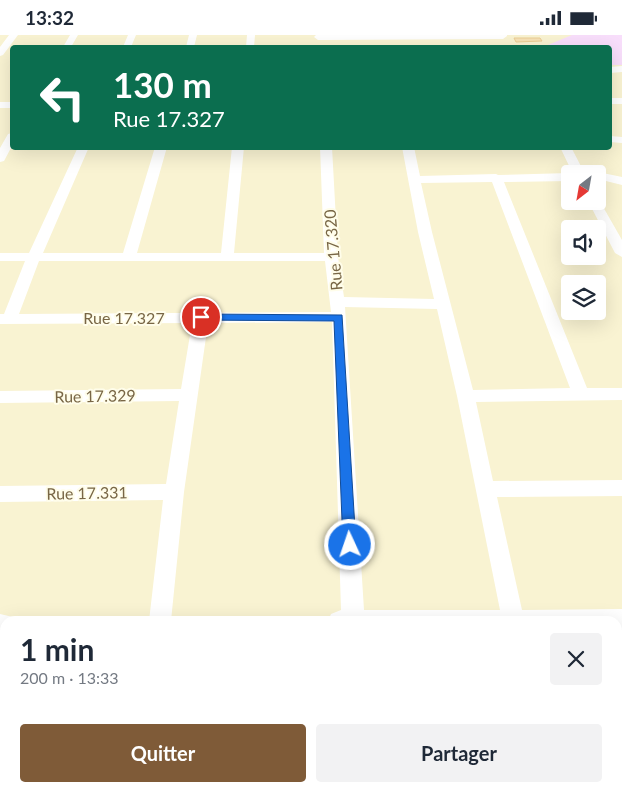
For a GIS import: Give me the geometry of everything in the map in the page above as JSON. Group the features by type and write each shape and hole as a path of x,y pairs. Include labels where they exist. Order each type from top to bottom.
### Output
{"street":[{"path":"0,53 14,35"},
{"path":"318,36 504,38"},
{"path":"0,159 10,140"},
{"path":"5,318 83,150"},
{"path":"129,256 160,150"},
{"path":"227,257 238,150"},
{"name":"Rue 17.320","path":"326,150 331,257 338,310 353,616"},
{"path":"409,150 425,232 466,396 512,616"},
{"path":"567,150 574,165"},
{"path":"415,180 561,177"},
{"path":"496,178 581,394"},
{"path":"606,178 622,181"},
{"path":"599,210 622,253"},
{"path":"0,257 331,257"},
{"name":"Rue 17.327","path":"5,318 201,317 442,304"},
{"path":"161,616 174,492 201,317"},
{"path":"466,396 622,394"},
{"name":"Rue 17.329","path":"0,397 189,395"},
{"path":"484,489 622,488"},
{"name":"Rue 17.331","path":"0,494 174,492"}],"shaded area":[{"path":"0,35 622,35 622,616 0,616"},
{"path":"572,35 622,35 622,65 612,65 612,45 548,45"}],"building":[{"path":"514,38 540,38 542,41 516,42"}],"route":[{"path":"201,317 338,317 350,545"}]}
